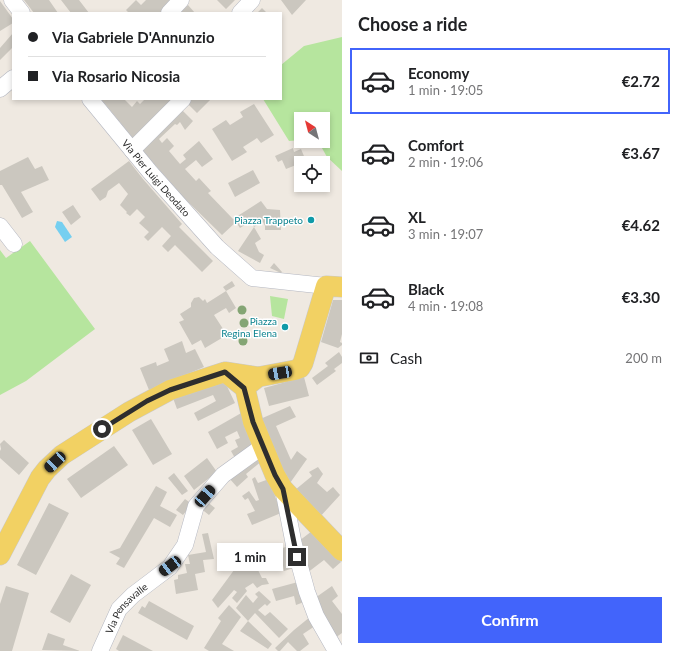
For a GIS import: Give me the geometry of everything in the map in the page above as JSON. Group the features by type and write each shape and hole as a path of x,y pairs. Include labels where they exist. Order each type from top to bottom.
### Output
{"main road":[{"path":"0,555 40,478 47,468 62,455 147,401 170,390 225,372 251,382 300,368 335,287"},
{"path":"251,382 250,413 275,475 283,489 342,551"}],"street":[{"path":"12,0 21,12"},
{"path":"170,12 181,0"},
{"path":"241,12 252,0"},
{"path":"0,89 12,79"},
{"name":"Via Pier Luigi Deodato","path":"91,100 132,150 224,255 252,278 335,287"},
{"path":"132,150 181,100"},
{"path":"0,226 14,244"},
{"name":"Via Pensavalle","path":"100,651 119,609 133,595 170,566 185,545 196,506 223,475 263,446"},
{"path":"283,489 294,545 307,592 316,616 336,651"}],"green space":[{"path":"342,37 342,171 330,160 330,156 326,156 322,148 330,148 330,112 294,112 294,141 289,141 264,100 282,100 282,64 304,46"},
{"path":"30,241 95,329 26,381 0,395 0,250 6,258"},
{"path":"270,296 288,299 284,319 272,316"}],"water":[{"path":"57,221 62,222 72,237 65,242 55,227"}],"building":[{"path":"24,0 49,0 57,12 33,12"},
{"path":"61,0 79,0 88,12 70,12"},
{"path":"136,0 141,5 146,0 172,0 161,12 128,12 126,10"},
{"path":"217,0 235,0 226,9"},
{"path":"281,0 306,0 292,15"},
{"path":"0,1 12,18 12,24 0,31"},
{"path":"188,5 194,12 180,12"},
{"path":"262,8 266,12 258,12"},
{"path":"12,34 12,48 0,60 0,48"},
{"path":"102,100 125,100 132,107 137,101 140,104 144,100 178,100 136,142"},
{"path":"190,100 210,100 197,113 187,103"},
{"path":"254,104 274,135 261,143 257,138 243,147 247,152 232,161 212,129 226,120 230,125 243,117 240,112"},
{"path":"181,109 193,121 185,130 180,122 177,125 175,124 159,139 162,143 167,138 174,146 169,151 180,164 186,159 183,155 199,141 213,159 202,167 196,160 185,169 196,181 199,178 211,191 208,193 233,219 261,201 267,209 280,210 281,230 265,230 263,222 254,227 251,221 240,228 236,222 222,235 184,198 141,149"},
{"path":"293,148 294,152 301,149 304,156 294,156 294,166 286,169 282,160 278,162 275,156"},
{"path":"28,157 35,169 42,166 49,180 21,192 33,212 22,218 2,185 0,185 0,171"},
{"path":"129,161 182,224 179,227 213,261 202,272 175,245 168,252 162,246 171,236 162,227 148,241 144,237 149,232 139,223 145,217 137,209 130,216 126,213 127,212 120,205 128,194 119,183 108,191 106,197 100,201 91,189"},
{"path":"253,170 260,183 235,197 228,183"},
{"path":"73,205 81,217 71,225 62,212"},
{"path":"254,227 261,239 255,243 259,252 264,255 260,263 238,251"},
{"path":"274,263 282,272 281,273 270,268"},
{"path":"232,281 235,286 226,291 223,287"},
{"path":"226,291 236,308 229,313 226,308 214,315 227,335 205,348 201,340 192,345 179,322 184,320 180,314 191,307 191,303 194,298 199,297 203,301 205,299 207,303"},
{"path":"333,300 342,300 342,334 340,342 342,345 338,348 321,342"},
{"path":"182,341 186,353 195,349 204,367 149,390 140,368 156,362 157,366 169,361 164,349"},
{"path":"339,352 342,357 342,363 334,369 336,371 317,385 312,378 328,366 325,363"},
{"path":"304,377 309,396 269,406 264,388"},
{"path":"224,380 235,403 198,421 194,413 216,401 213,395 177,409 173,398"},
{"path":"290,406 296,417 276,426 291,460 297,451 307,459 290,483 258,420"},
{"path":"243,412 257,445 236,460 231,451 238,447 235,440 240,438 237,431 225,437 228,443 217,449 208,432"},
{"path":"151,419 172,454 153,465 132,430"},
{"path":"4,440 29,463 19,475 0,458 0,444"},
{"path":"114,446 128,465 81,498 67,479"},
{"path":"258,453 263,460 246,474 248,477 237,487 229,478"},
{"path":"207,458 217,472 194,490 184,476"},
{"path":"318,467 323,474 317,483 327,492 333,487 340,495 318,519 295,490 312,476 309,472"},
{"path":"174,473 188,491 182,495 168,478"},
{"path":"255,477 258,483 269,479 281,513 252,525 247,514 255,511 248,498 245,500 242,496 249,491 256,501 259,500 252,479"},
{"path":"156,486 167,492 160,506 177,515 170,527 154,518 124,568 116,564 120,558 109,552 120,548"},
{"path":"185,499 192,504 183,515 176,510"},
{"path":"206,501 215,508 209,515 200,508"},
{"path":"49,503 69,513 36,575 17,565"},
{"path":"312,531 341,562 333,569 324,560 307,573 299,541"},
{"path":"208,533 214,559 203,560 205,572 195,574 198,590 176,594 174,580 178,579 178,575 187,573 185,564 190,564 188,555 206,552 202,534"},
{"path":"289,546 294,568 284,571 282,560 277,561 267,568 261,560 273,551"},
{"path":"244,560 251,569 257,568 262,578 266,578 269,584 262,585 257,588 253,583 245,588 247,591 237,603 232,598 237,592 234,590 218,608 212,600 237,566"},
{"path":"71,574 91,585 70,623 50,612"},
{"path":"298,582 304,602 296,605 294,596 276,601 272,589"},
{"path":"6,586 29,593 12,651 0,651 0,604"},
{"path":"332,586 338,596 332,601 342,614 342,633 335,638 315,598"},
{"path":"259,591 271,602 267,606 265,604 258,610 265,616 270,612 288,629 279,638 255,613 248,621 236,608 246,595 253,603 258,597 255,594"},
{"path":"149,601 194,626 187,640 138,613 142,606 145,608"},
{"path":"229,605 241,617 222,644 234,651 209,651 204,648 221,621 218,618"},
{"path":"310,617 315,626 303,634 309,644 300,651 297,651 288,642 280,651 275,648 294,630"},
{"path":"248,621 272,644 268,649 240,631"},
{"path":"48,633 65,639 63,645 80,651 42,650"},
{"path":"123,635 153,651 119,651 116,649"}],"place":[{"name":"Piazza Trappeto","path":"311,220"},
{"name":"Piazza Regina Elena","path":"285,327"}],"route":[{"path":"102,429 147,401 170,390 225,372 244,388 253,422 275,475 283,489 297,557"}]}
